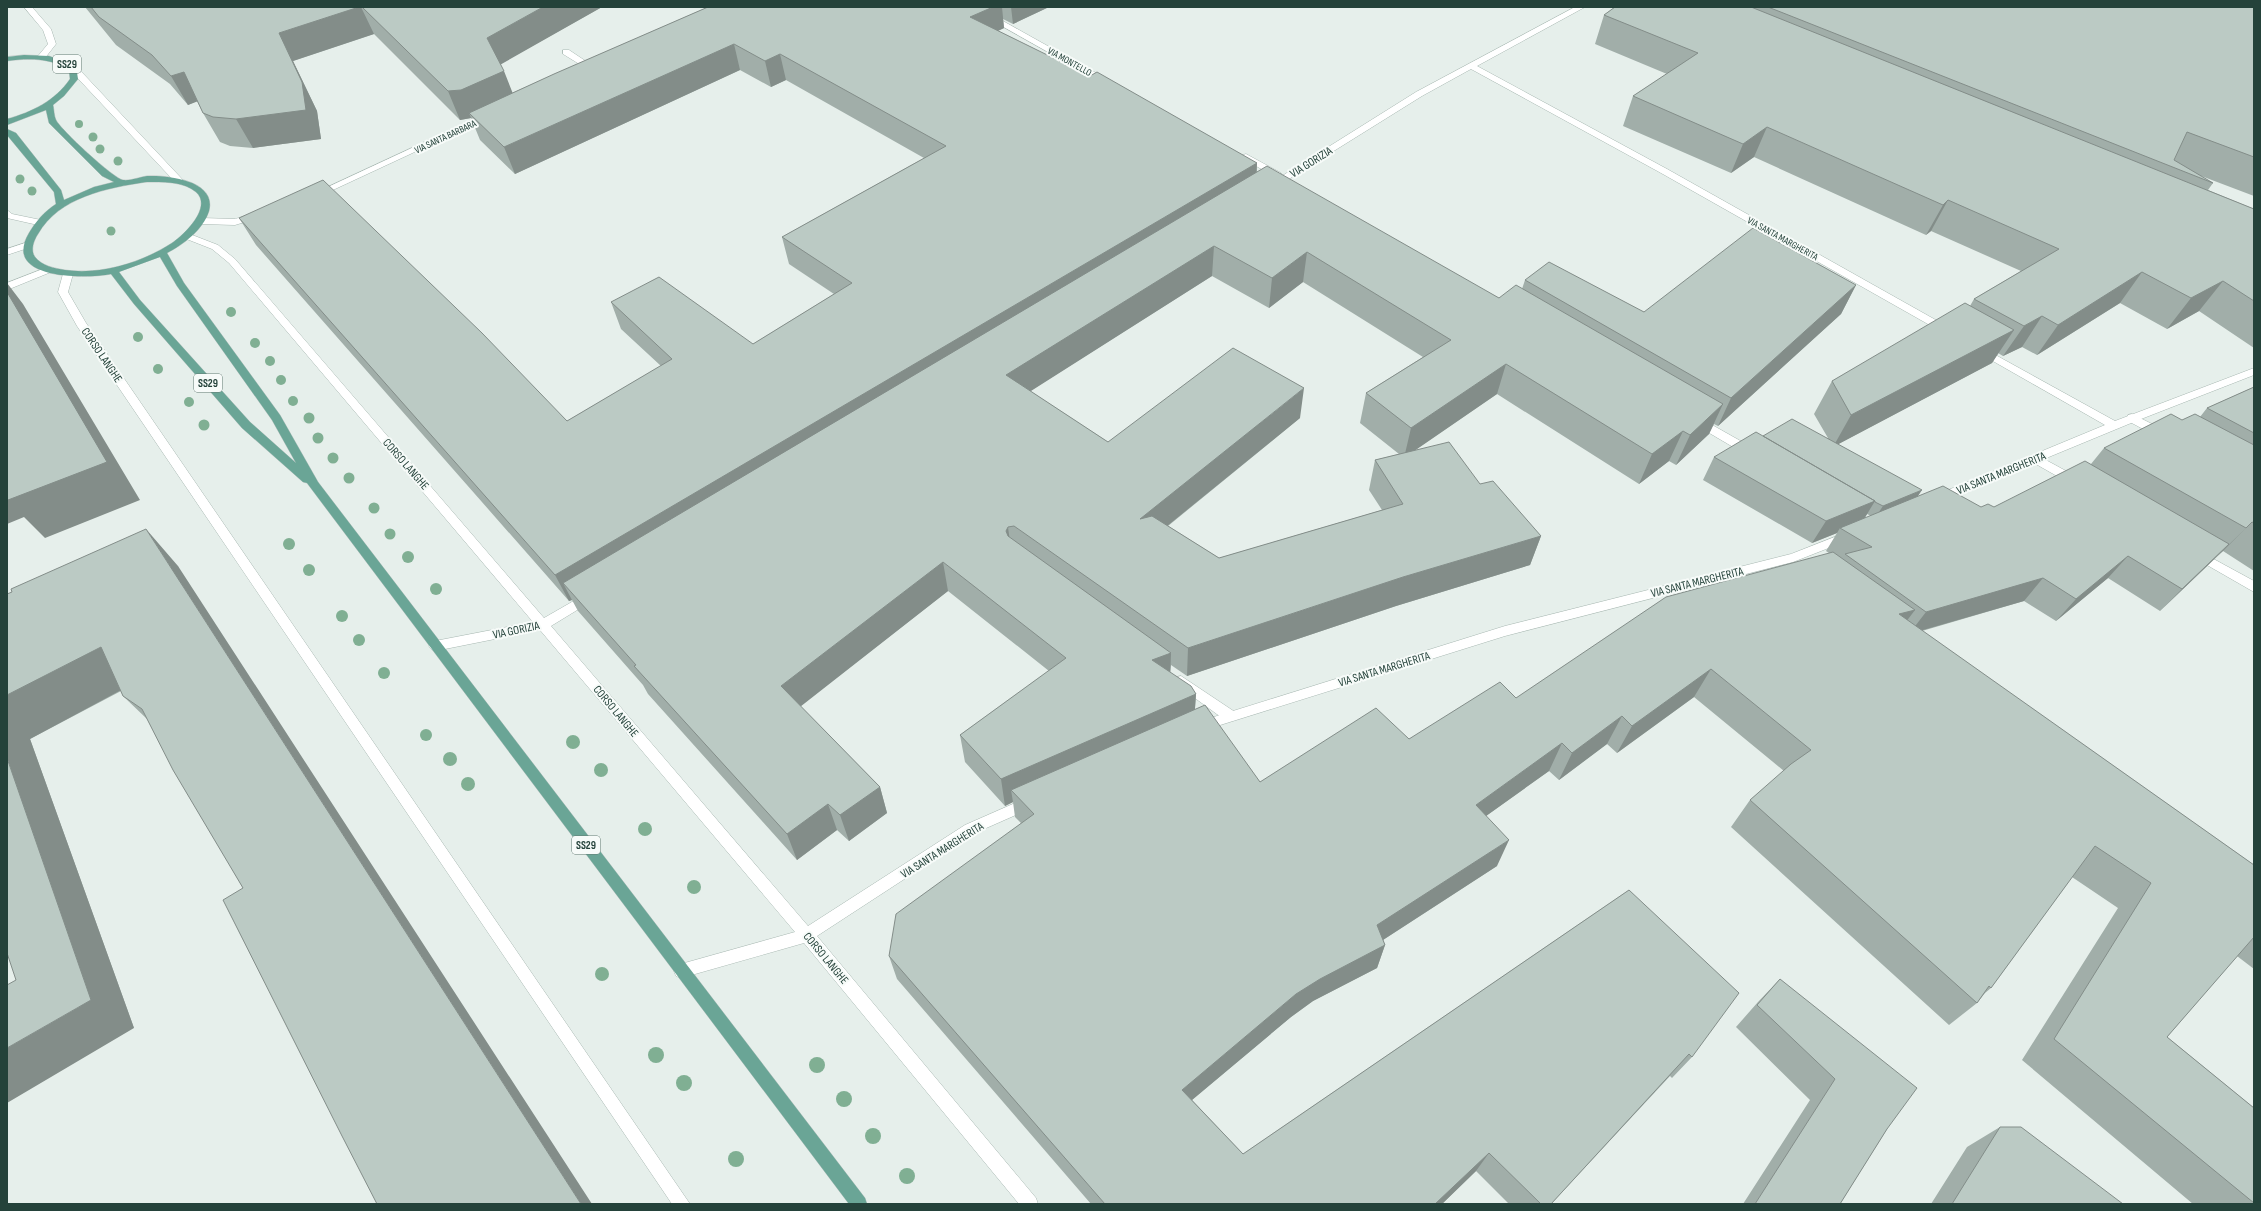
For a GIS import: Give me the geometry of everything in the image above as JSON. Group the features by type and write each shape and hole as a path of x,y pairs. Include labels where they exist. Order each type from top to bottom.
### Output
{"main road":[{"name":"SS29","path":"7,49 11,58 42,56 61,60 73,68 74,79 66,92 49,104 7,122"},
{"path":"49,104 52,122 105,174 122,183"},
{"path":"7,132 13,135 58,192 61,206"},
{"path":"146,179 179,181 198,189 206,200 206,206 201,221 187,236 162,252 138,263 113,270 68,274 48,270 38,265 31,259 28,245 38,222 61,206 100,188 122,183 146,179"},
{"name":"SS29","path":"162,252 180,284 276,418 314,485 680,971 859,1204"},
{"name":"SS29","path":"113,270 137,302 246,425 314,485"}],"street":[{"path":"28,7 47,29 52,44 42,56"},
{"name":"VIA MONTELLO","path":"972,7 1118,87"},
{"name":"VIA GORIZIA","path":"1263,191 1287,180 1419,94 1582,7"},
{"path":"566,52 592,68"},
{"name":"VIA SANTA MARGHERITA","path":"1470,66 1664,171 1955,335"},
{"path":"73,68 179,181"},
{"name":"VIA SANTA BARBARA","path":"306,199 499,111"},
{"path":"1235,152 1287,180"},
{"path":"7,213 9,216 38,222"},
{"path":"201,221 235,222 263,214"},
{"name":"CORSO LANGHE","path":"187,236 215,247 232,261 807,935 1030,1204"},
{"path":"7,252 28,245"},
{"path":"7,287 48,270"},
{"name":"CORSO LANGHE","path":"68,274 63,292 81,324 682,1204"},
{"path":"1976,347 2114,425"},
{"name":"VIA SANTA MARGHERITA","path":"1926,504 2114,425 2254,371"},
{"path":"1689,416 1758,456"},
{"path":"2132,418 2173,440"},
{"path":"2036,459 2084,487"},
{"name":"VIA SANTA MARGHERITA","path":"1192,730 1230,716 1505,631 1793,558 1860,531"},
{"path":"2186,547 2254,587"},
{"path":"1793,558 1806,567"},
{"name":"VIA GORIZIA","path":"434,646 543,625 598,592"},
{"path":"1174,675 1230,716"},
{"name":"VIA SANTA MARGHERITA","path":"680,971 807,935 970,830 1042,798"}],"building":[{"path":"91,7 359,7 279,33 302,82 306,110 236,119 213,117 203,113 184,72 171,76 152,55 99,17"},
{"path":"362,7 543,7 487,38 504,71 461,90 448,91"},
{"path":"708,7 993,7 970,17 1090,76 1097,72 1257,163 555,575 239,218 323,180 482,333 567,421 672,359 611,302 659,277 753,344 852,283 782,237 946,146 780,54 765,61 734,44 504,147 469,113"},
{"path":"1615,7 1751,7 2254,209 2254,301 2223,281 2191,298 2142,272 2058,325 2042,316 2024,326 1974,299 2059,249 1948,200 1943,205 1767,127 1743,144 1633,96 1698,53 1604,15"},
{"path":"1768,7 2254,7 2254,157 2187,132 2174,160 2213,183"},
{"path":"1267,166 1499,298 1516,285 1723,404 1690,435 1683,431 1652,454 1506,364 1411,428 1366,393 1451,340 1307,252 1272,278 1214,246 1006,375 1108,442 1233,348 1304,388 1140,519 1152,516 1219,558 1403,504 1375,460 1449,442 1480,484 1493,481 1541,536 1403,577 1188,648 1014,526 1008,527 1006,531 1008,536 1171,653 1152,660 1191,686 1196,694 1001,779 960,735 1066,658 943,562 781,686 880,787 840,815 828,804 787,834 634,666 636,665 563,583"},
{"path":"1753,228 1856,285 1731,398 1525,280 1549,262 1644,312"},
{"path":"7,292 107,462 8,500 7,499"},
{"path":"1965,303 2014,330 1851,415 1832,381"},
{"path":"2254,387 2254,433 2207,408"},
{"path":"2171,414 2182,420 2195,414 2254,445 2254,523 2252,522 2246,528 2104,448"},
{"path":"1792,419 1922,490 1883,506 1763,436"},
{"path":"1756,432 1875,501 1826,521 1714,457"},
{"path":"2085,461 2229,544 2182,589 2128,556 2076,599 2043,578 1926,612 1845,554 1872,547 1840,528 1943,486 1981,507 1988,504 1994,507"},
{"path":"146,529 581,1204 377,1204 223,900 243,888 173,770 142,709 123,696 101,647 7,695 7,594 12,592 11,589"},
{"path":"1833,552 1915,610 1899,614 2254,865 2254,937 2167,1037 2254,1108 2254,1203 2054,1039 2151,883 2095,846 1991,988 1989,986 1977,1003 1750,800 1791,764 1811,750 1711,669 1632,726 1622,716 1572,753 1562,743 1476,805 1509,840 1377,925 1385,945 1320,979 1296,994 1182,1090 1243,1154 1629,890 1739,993 1692,1057 1689,1054 1551,1204 1541,1204 1489,1153 1435,1204 1105,1204 889,956 896,914 1034,814 1011,790 1205,705 1260,782 1376,708 1409,739 1500,682 1516,698 1666,597"},
{"path":"7,758 91,1000 7,1048 7,985 16,980 7,953"},
{"path":"1780,979 1917,1088 1887,1129 1840,1204 1755,1204 1835,1079 1757,1005"},
{"path":"2000,1127 2021,1127 2123,1204 1952,1204"}]}
